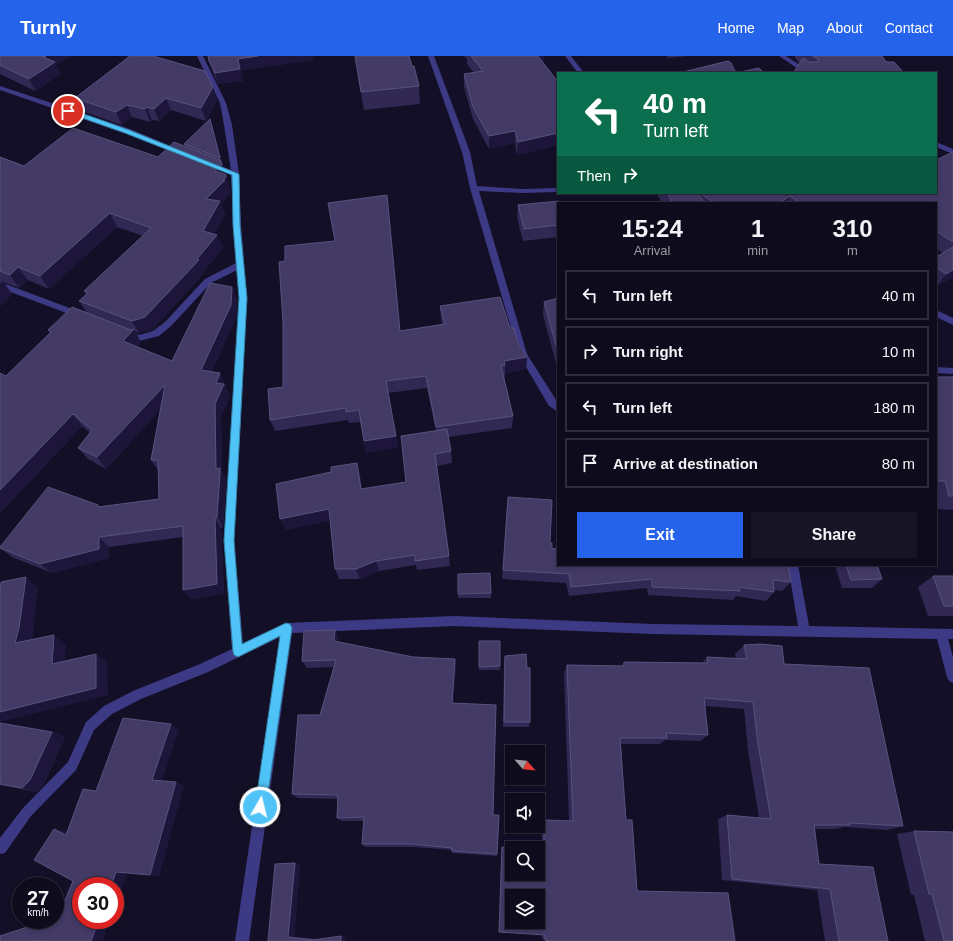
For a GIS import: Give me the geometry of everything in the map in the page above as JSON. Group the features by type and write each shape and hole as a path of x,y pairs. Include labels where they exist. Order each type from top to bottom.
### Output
{"street":[{"path":"200,56 223,104 236,174 237,225 243,298 229,541 238,652"},
{"path":"431,56 466,152 474,188 523,355 552,403 557,407"},
{"path":"568,56 579,72"},
{"path":"782,56 807,72"},
{"path":"0,88 127,131 185,154"},
{"path":"937,144 953,152"},
{"path":"199,160 236,174"},
{"path":"474,188 523,191 557,190"},
{"path":"117,329 138,338 156,334 168,324 208,281 240,265"},
{"path":"0,285 88,318"},
{"path":"937,314 953,322"},
{"path":"937,370 953,371"},
{"path":"794,566 804,632"},
{"path":"0,848 27,812 72,766 90,726 108,710 137,695 204,668 286,628 454,621 653,629 947,634 953,677"},
{"path":"242,941 286,628"}],"building":[{"path":"0,56 46,56 43,57 55,62 29,79 0,65"},
{"path":"130,56 153,56 205,71 213,87 201,108 166,98 154,109 147,107 145,109 127,105 116,112 75,98"},
{"path":"208,56 258,56 238,59 240,69 215,73"},
{"path":"355,56 409,56 412,66 414,66 419,86 361,92"},
{"path":"471,56 538,56 557,81 557,133 518,142 515,131 489,136 473,107 464,74 483,71"},
{"path":"813,56 882,56 886,62 894,62 903,72 794,72 803,58 809,62 817,62 819,60"},
{"path":"728,61 731,63 736,72 683,72"},
{"path":"759,68 763,72 741,72"},
{"path":"210,119 220,158 184,144"},
{"path":"73,128 158,157 174,142 220,160 222,165 215,171 226,175 223,180 225,180 206,199 220,201 203,231 217,235 197,259 199,260 145,317 132,321 79,301 88,293 84,291 151,228 110,213 40,276 18,267 10,275 0,271 0,157 24,166"},
{"path":"953,152 953,242 937,232 937,202 799,202 790,196 781,202 713,202 701,194 937,194 937,160"},
{"path":"668,194 699,194 703,202 672,202"},
{"path":"387,195 400,331 445,324 440,306 500,297 510,328 514,328 518,343 527,357 504,361 505,365 501,366 513,416 436,427 426,376 386,381 396,436 364,441 359,410 346,412 346,408 270,420 268,389 283,387 283,322 279,262 285,261 285,246 335,241 328,203"},
{"path":"559,201 557,202 557,225 524,229 518,205"},
{"path":"953,247 953,270 946,274 937,268 937,256"},
{"path":"210,283 232,287 231,305 201,370 220,373 216,383 224,384 215,404 216,469 220,468 217,517 215,518 217,584 183,590 183,526 99,537 99,549 40,564 0,548 48,487 98,505 98,507 159,499 158,460 151,460 165,385 97,457 78,448 92,430 73,414 0,490 0,373 6,376 51,332 48,330 72,307 131,330 134,329 123,341 172,361"},
{"path":"557,298 557,349 544,302"},
{"path":"937,377 953,377 953,496 949,496 945,481 937,481"},
{"path":"447,429 451,451 435,454 449,556 415,561 415,555 376,561 356,569 335,569 329,509 280,519 276,484 331,472 331,467 357,463 361,489 406,482 401,436"},
{"path":"508,497 552,500 550,543 552,543 552,549 557,548 557,566 788,566 791,582 773,580 774,592 739,587 740,591 652,587 652,579 571,587 569,574 503,570"},
{"path":"846,566 877,566 882,579 851,580"},
{"path":"490,573 491,593 458,594 458,574"},
{"path":"933,576 953,576 953,606 944,606"},
{"path":"26,577 19,628 15,643 54,635 52,664 96,654 96,688 0,712 1,582"},
{"path":"335,630 334,641 413,657 455,659 452,703 496,705 493,815 499,815 497,854 452,851 452,848 412,844 362,844 364,817 337,818 338,795 292,794 298,715 320,715 336,660 302,661 304,631"},
{"path":"479,641 500,641 500,666 479,667"},
{"path":"760,644 782,646 784,664 869,668 903,826 850,823 850,825 814,825 819,864 873,867 888,941 839,941 830,889 732,879 727,815 771,819 758,744 753,702 704,698 708,735 666,733 667,738 620,738 626,820 632,820 637,891 728,893 735,941 550,941 545,940 545,935 499,932 502,847 505,847 505,881 545,881 545,820 573,821 567,665 624,666 624,662 708,663 707,657 747,659 744,645"},
{"path":"526,654 527,668 530,668 530,722 504,722 505,656"},
{"path":"123,718 171,724 152,780 176,782 150,875 116,872 114,877 72,877 72,880 34,860 54,829 66,835 83,789 96,791"},
{"path":"0,723 52,732 30,780 22,788 0,784"},
{"path":"914,831 953,832 953,941 944,941 932,894 929,894"},
{"path":"295,863 288,937 313,940 341,936 341,941 268,941 275,864"},
{"path":"72,883 72,929 96,929 91,941 0,941 0,936 21,929 64,929 64,903"}],"route":[{"path":"68,111 127,131 236,174 237,225 243,298 229,541 238,652 286,628 260,807"}]}
